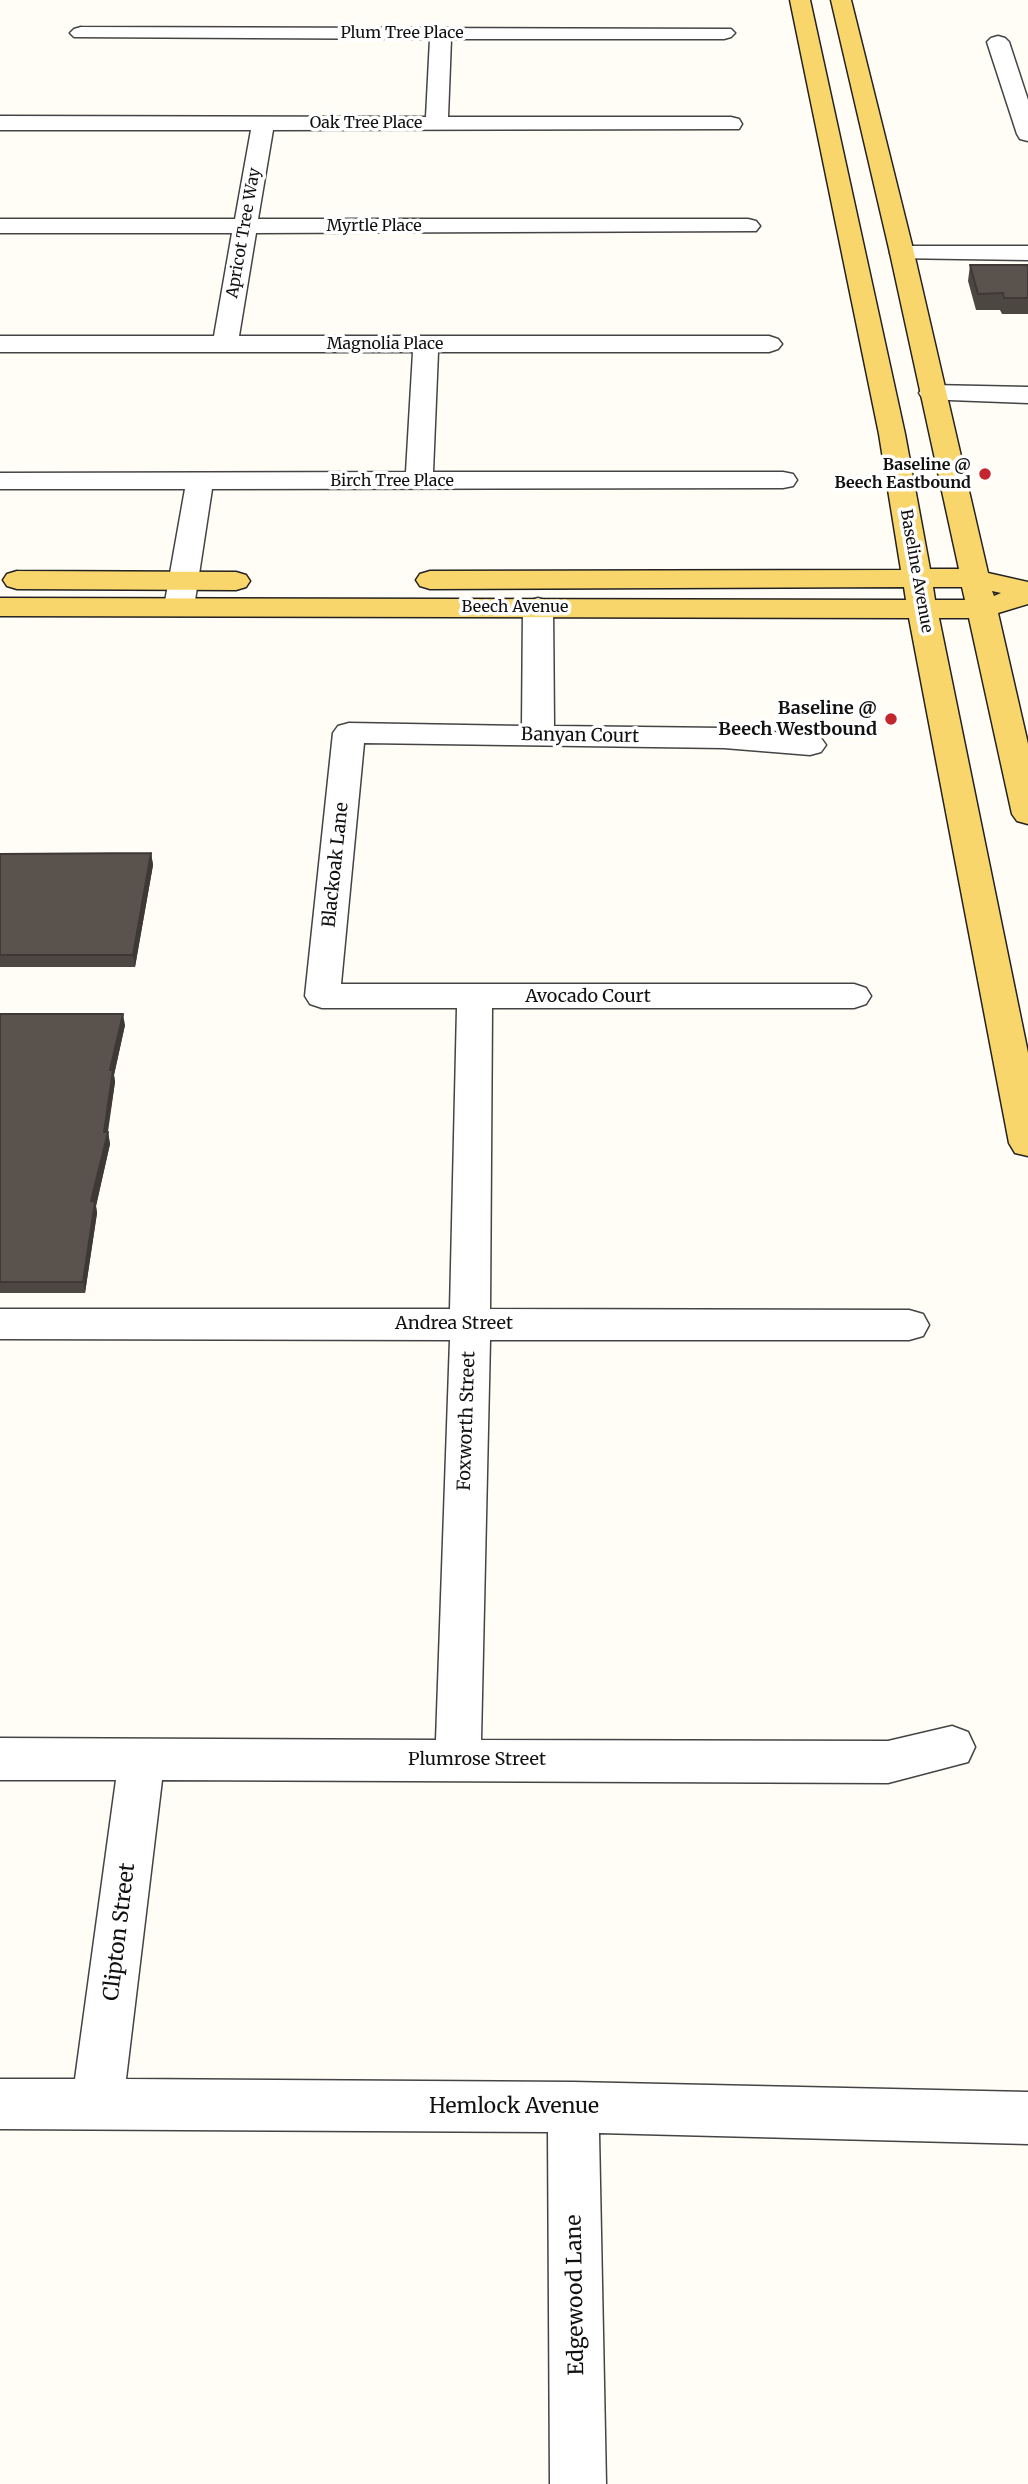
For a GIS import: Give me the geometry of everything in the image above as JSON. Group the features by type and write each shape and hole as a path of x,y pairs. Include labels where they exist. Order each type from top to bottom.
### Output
{"main road":[{"name":"Baseline Avenue","path":"800,0 892,434 920,594 1028,1143"},
{"path":"841,0 902,253 1028,814"},
{"name":"Beech Avenue","path":"0,580 181,594 538,607 920,594 975,578 1028,592"},
{"name":"Beech Avenue","path":"407,580 920,594 982,609 1028,592"},
{"name":"Beech Avenue","path":"0,607 181,594 311,581"}],"street":[{"name":"Plum Tree Place","path":"81,33 724,33"},
{"path":"437,124 441,33"},
{"path":"998,41 1028,134"},
{"name":"Oak Tree Place","path":"0,123 732,124"},
{"name":"Apricot Tree Way","path":"225,344 263,123"},
{"name":"Myrtle Place","path":"0,226 748,226"},
{"path":"902,253 1028,253"},
{"name":"Magnolia Place","path":"0,344 769,344"},
{"path":"419,481 426,344"},
{"path":"932,393 1028,395"},
{"name":"Birch Tree Place","path":"0,481 783,480"},
{"path":"181,594 200,481"},
{"path":"538,607 538,736"},
{"name":"Banyan Court","path":"349,733 724,738 810,745"},
{"name":"Blackoak Lane","path":"322,996 349,733"},
{"name":"Avocado Court","path":"322,996 854,996"},
{"name":"Foxworth Street","path":"457,1760 470,1324 475,997"},
{"name":"Andrea Street","path":"0,1324 909,1325"},
{"name":"Plumrose Street","path":"0,1759 888,1762 952,1747"},
{"name":"Clipton Street","path":"97,2105 142,1759"},
{"name":"Hemlock Avenue","path":"0,2104 573,2106 1028,2118"},
{"name":"Edgewood Lane","path":"573,2106 578,2484"}],"building":[{"path":"970,265 1028,265 1028,298 1004,298 1003,293 978,294"},
{"path":"151,853 133,955 0,955 0,854"},
{"path":"0,1014 123,1014 110,1070 113,1070 104,1132 108,1132 91,1201 95,1202 83,1282 0,1282"}],"place":[{"name":"Baseline @ Beech Eastbound","path":"985,474"},
{"name":"Baseline @ Beech Westbound","path":"891,719"}]}
